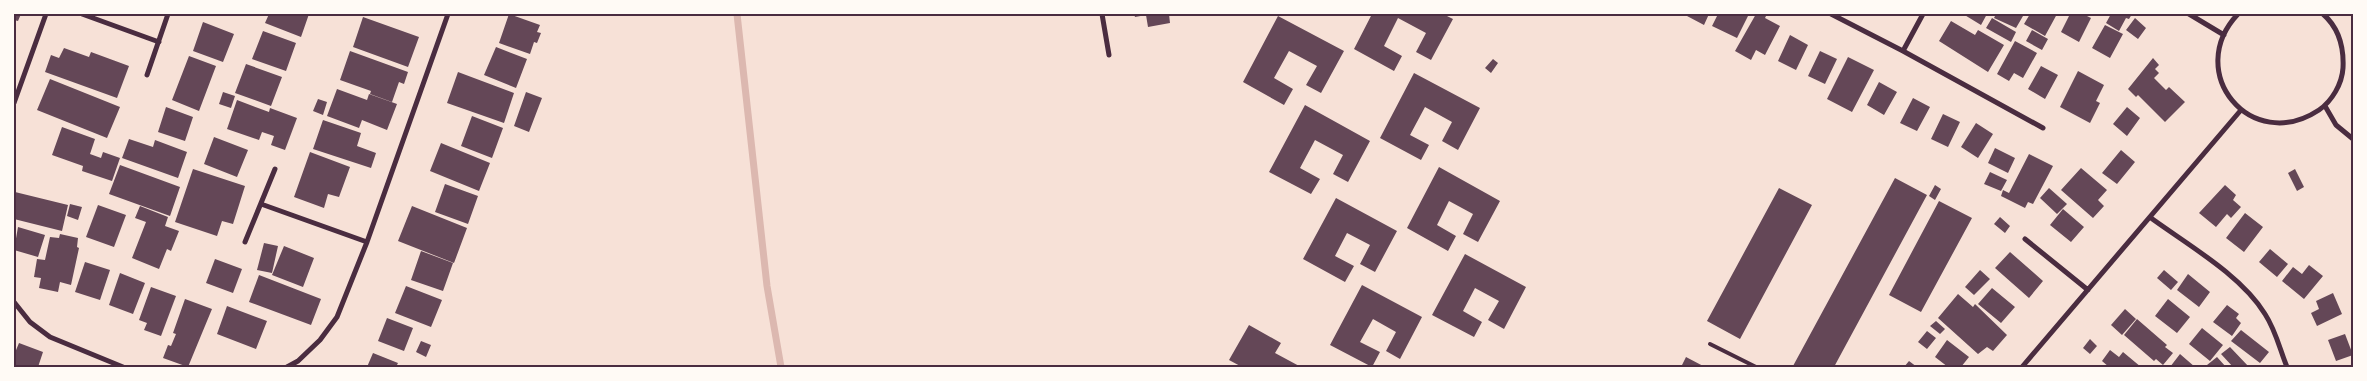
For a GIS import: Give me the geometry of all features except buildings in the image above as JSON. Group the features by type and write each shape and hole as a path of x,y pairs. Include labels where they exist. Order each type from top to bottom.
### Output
{"street":[{"path":"14,103 46,14"},
{"path":"82,14 159,42"},
{"path":"147,75 168,14"},
{"path":"287,367 298,361 320,340 337,317 367,242 448,14"},
{"path":"1102,14 1109,55"},
{"path":"1832,14 1903,50 2043,128"},
{"path":"1903,50 1923,14"},
{"path":"2189,14 2224,35"},
{"path":"2238,14 2229,24 2219,45 2218,70 2226,92 2241,110 2261,121 2284,124 2306,119 2324,106 2336,91 2342,73 2344,54 2339,35 2323,14"},
{"path":"2324,106 2336,125 2353,139"},
{"path":"2022,367 2151,218 2241,110"},
{"path":"245,242 274,169"},
{"path":"261,204 367,242"},
{"path":"2151,218 2203,255 2253,298 2266,315 2281,346 2285,366"},
{"path":"2025,239 2088,290"},
{"path":"14,302 30,322 50,337 123,367"}],"lane":[{"path":"1710,344 1756,367"}],"waterway":[{"path":"737,14 767,286 781,367"}]}
